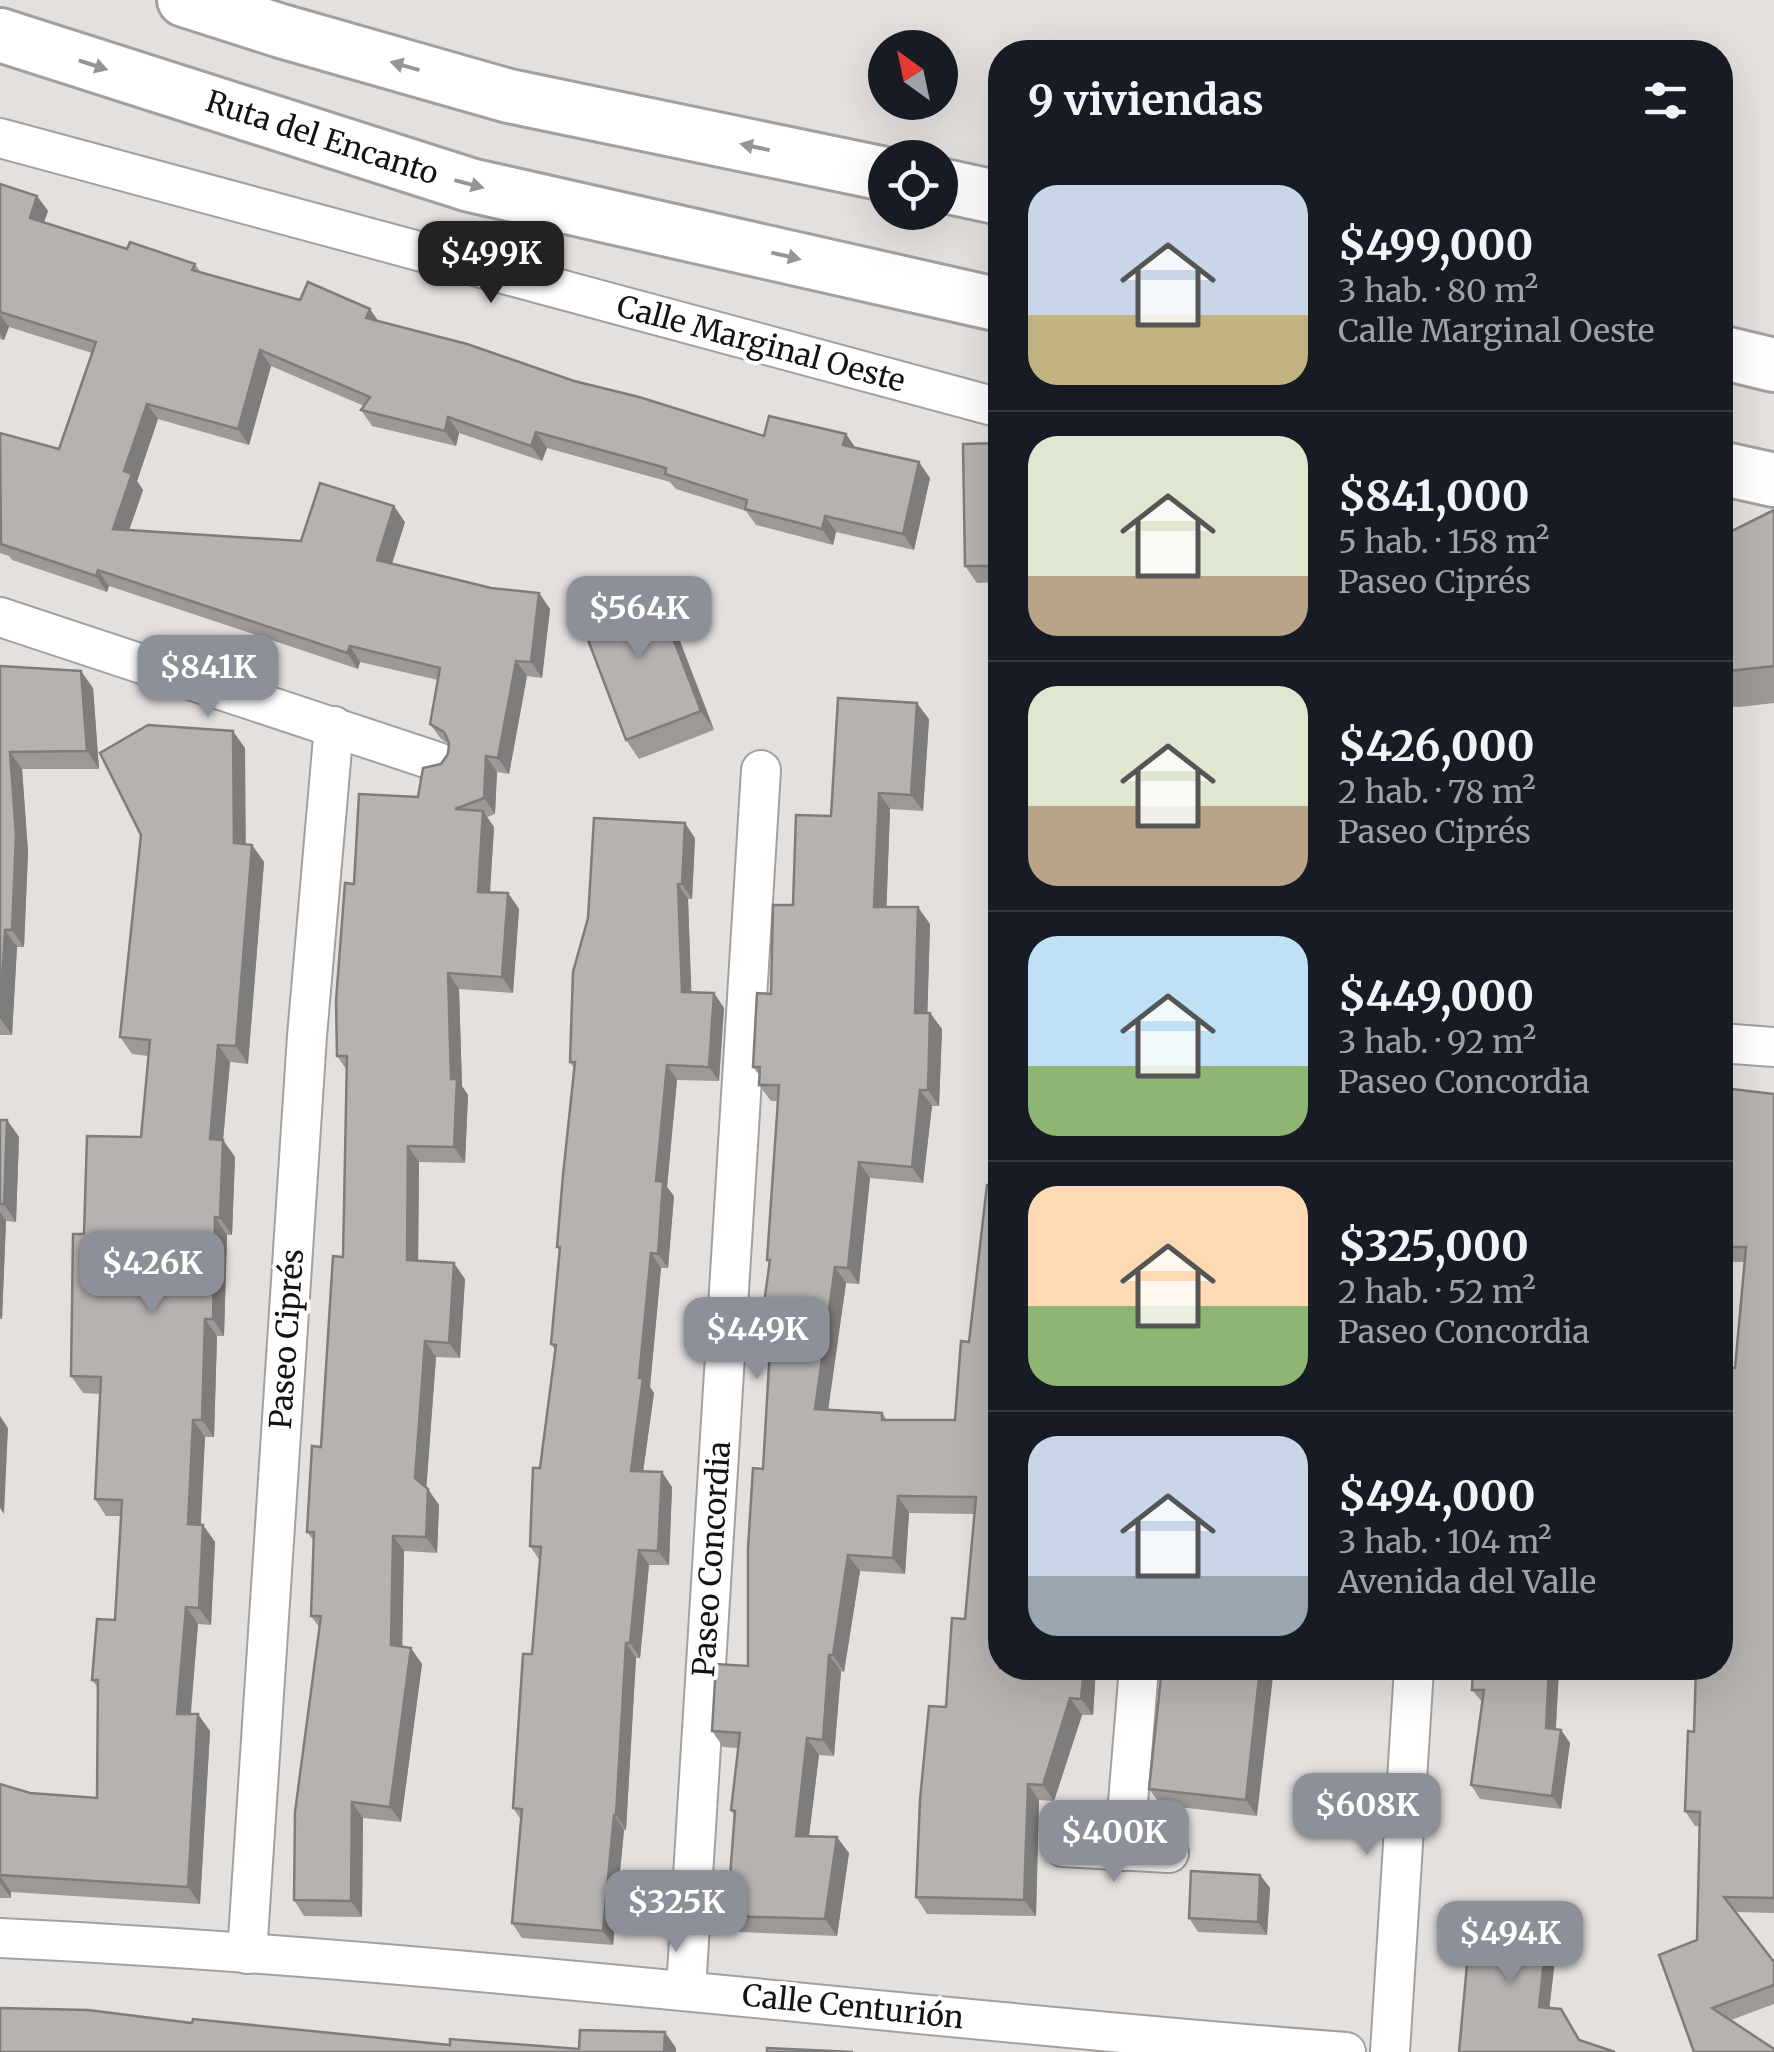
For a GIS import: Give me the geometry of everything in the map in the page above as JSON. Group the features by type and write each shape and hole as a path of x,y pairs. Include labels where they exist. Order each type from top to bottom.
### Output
{"main road":[{"path":"184,0 281,32 509,96 868,170"},
{"name":"Ruta del Encanto","path":"0,35 470,184 988,302"},
{"path":"958,190 988,196"},
{"path":"1733,355 1774,364"},
{"path":"1733,471 1774,480"}],"street":[{"name":"Calle Marginal Oeste","path":"0,138 988,405"},
{"path":"0,617 438,762"},
{"name":"Paseo Ciprés","path":"247,1954 306,1055 334,726"},
{"name":"Paseo Concordia","path":"686,1990 761,770"},
{"path":"1733,1044 1774,1047"},
{"path":"1124,1851 1138,1680"},
{"path":"1390,2052 1413,1680"},
{"path":"1063,1847 1169,1853"},
{"name":"Calle Centurión","path":"0,1938 686,1990 1130,2036 1346,2052"}],"building":[{"path":"0,184 37,196 30,218 127,249 130,242 195,264 192,270 300,300 308,282 370,309 366,318 467,344 574,381 764,436 769,416 846,434 843,445 919,462 903,534 825,516 822,529 745,509 747,500 665,474 666,468 536,432 531,446 448,417 445,431 361,410 370,397 260,350 238,429 147,404 124,471 132,474 113,529 301,541 320,483 394,506 377,560 491,588 539,593 531,662 516,661 498,758 486,756 484,798 455,809 483,811 478,892 508,893 502,977 448,973 451,1079 457,1079 454,1147 408,1146 407,1260 454,1263 449,1343 425,1341 415,1478 428,1489 426,1537 393,1536 391,1645 411,1648 390,1807 352,1802 351,1901 294,1900 295,1812 321,1616 311,1616 314,1532 307,1532 312,1446 321,1447 333,1256 343,1257 347,1056 337,1056 336,1001 345,883 354,884 359,794 418,797 423,768 441,764 448,754 444,732 430,724 440,668 350,646 347,653 98,570 96,576 1,544 0,433 59,449 96,342 0,312"},
{"path":"988,443 988,566 965,566 963,444"},
{"path":"1774,510 1774,666 1733,671 1733,530"},
{"path":"652,583 701,711 626,740 577,611"},
{"path":"0,666 81,671 87,751 10,752 16,835 12,930 5,930 0,1018"},
{"path":"838,698 917,703 911,795 879,793 874,907 918,907 915,1013 930,1013 928,1090 920,1090 912,1167 859,1162 848,1268 835,1267 815,1409 882,1413 882,1420 955,1420 961,1341 969,1342 988,1185 988,1680 1083,1680 1081,1699 1070,1698 1043,1785 1028,1784 1024,1900 916,1897 929,1706 946,1707 952,1618 965,1619 976,1497 898,1496 893,1558 848,1555 833,1655 829,1655 823,1740 807,1738 796,1836 837,1837 825,1919 727,1916 735,1811 731,1810 740,1733 712,1731 716,1664 748,1666 753,1468 763,1469 770,1347 758,1346 770,1260 779,1085 759,1085 760,1067 753,1067 757,993 771,994 773,905 793,905 796,815 831,816"},
{"path":"148,725 233,731 234,843 252,845 236,1046 218,1045 210,1139 223,1140 220,1218 215,1217 213,1319 205,1319 202,1420 193,1420 188,1524 203,1525 199,1608 186,1607 177,1714 198,1714 188,1887 0,1875 0,1784 30,1793 97,1798 98,1680 92,1680 97,1619 115,1620 122,1500 95,1499 101,1377 71,1376 73,1234 84,1234 87,1136 141,1137 150,1040 120,1037 141,835 100,753"},
{"path":"594,818 685,823 682,884 678,884 682,992 714,993 709,1067 667,1065 656,1181 663,1182 658,1254 651,1253 639,1378 643,1378 631,1471 662,1472 658,1551 639,1550 630,1643 626,1643 616,1815 603,1931 512,1923 522,1809 513,1808 523,1654 532,1654 541,1547 530,1546 533,1468 540,1468 556,1345 551,1344 557,1247 575,1062 570,1062 573,972 588,918"},
{"path":"1733,1089 1774,1094 1774,1898 1724,1897 1774,1962 1774,1985 1712,2008 1774,2052 1694,2052 1659,1955 1697,1940 1700,1812 1685,1811 1688,1731 1694,1732 1696,1680 1733,1680 1733,1368 1746,1247 1733,1247"},
{"path":"0,1120 7,1120 4,1204 0,1204"},
{"path":"1161,1680 1259,1680 1246,1800 1149,1789"},
{"path":"1472,1680 1548,1680 1546,1728 1561,1730 1552,1796 1471,1785 1484,1690 1472,1690"},
{"path":"1191,1871 1260,1875 1258,1922 1189,1918"},
{"path":"1460,1904 1549,1914 1539,2007 1561,2009 1579,2040 1615,2052 1459,2052 1467,1964"},
{"path":"0,2008 88,2010 450,2045 450,2039 579,2049 580,2030 665,2032 664,2052 0,2052"},
{"path":"767,2048 853,2052 767,2052"}]}
